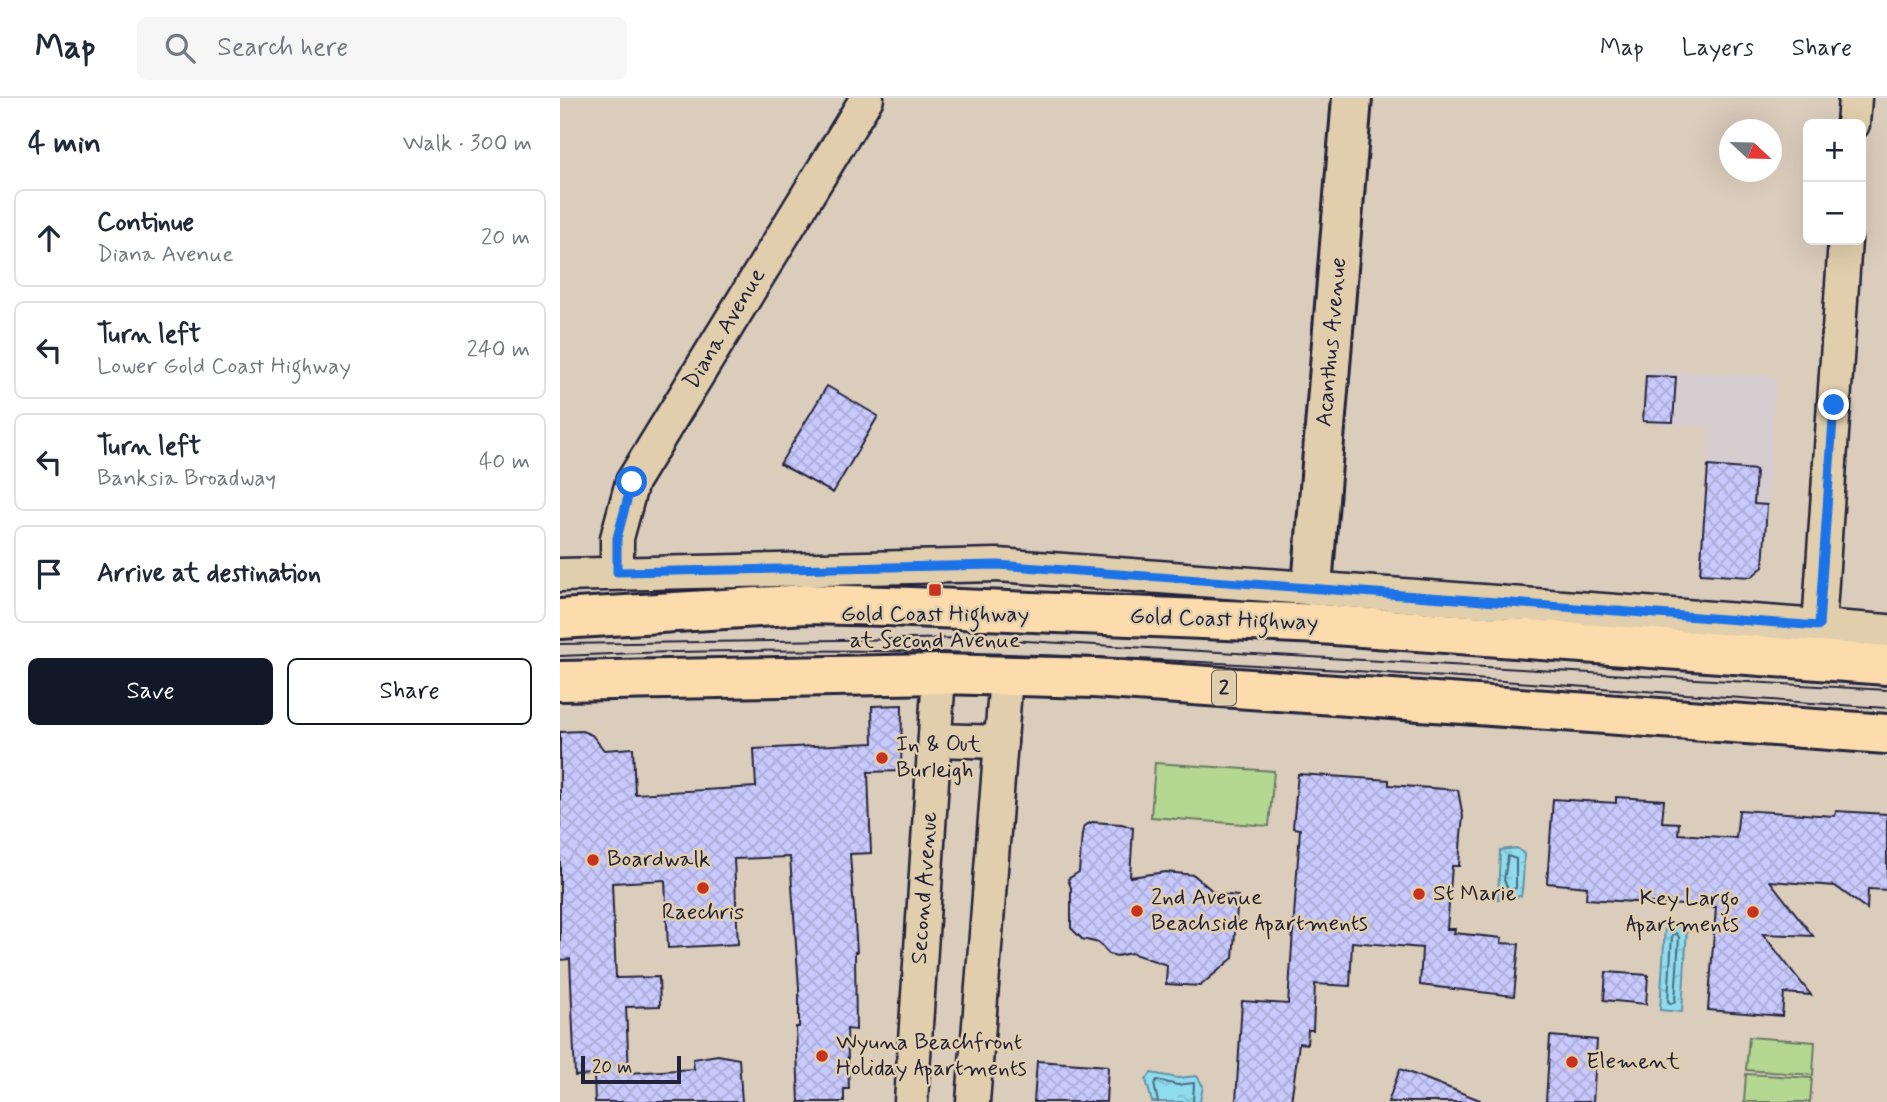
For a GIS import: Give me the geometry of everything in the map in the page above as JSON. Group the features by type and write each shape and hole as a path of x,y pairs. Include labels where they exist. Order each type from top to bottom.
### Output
{"highway":[{"name":"Gold Coast Highway","path":"560,619 807,604 887,606 1320,624 1887,665"},
{"name":"2","path":"560,681 939,674 1094,678 1887,734"}],"street":[{"name":"Diana Avenue","path":"617,572 617,538 632,482 867,98"},
{"name":"Acanthus Avenue","path":"1312,586 1352,98"},
{"path":"1853,119 1855,98"},
{"path":"1819,626 1845,245"},
{"path":"560,575 998,565 1312,586 1887,631"},
{"name":"Second Avenue","path":"911,1102 939,674"},
{"path":"973,1102 1006,676"},
{"path":"935,740 1001,742"}],"shaded area":[{"path":"1647,370 1776,376 1763,567 1751,577 1700,574 1710,427 1643,423"}],"green space":[{"path":"1155,763 1274,771 1269,826 1151,817"},
{"path":"1749,1037 1815,1042 1813,1075 1746,1070"},
{"path":"1746,1074 1812,1078 1810,1102 1744,1102"}],"water":[{"path":"1517,848 1524,854 1521,896 1498,899 1500,850"},
{"path":"1665,926 1687,927 1682,1012 1660,1010"},
{"path":"1151,1073 1178,1078 1197,1076 1203,1086 1200,1102 1152,1102 1146,1080"}],"building":[{"path":"1646,376 1676,377 1673,422 1643,421"},
{"path":"827,386 878,416 833,493 780,464"},
{"path":"1708,466 1756,470 1754,504 1767,505 1763,567 1751,577 1700,574"},
{"path":"902,705 901,771 868,772 871,853 850,854 857,952 856,1030 847,1029 849,1089 844,1089 844,1102 799,1102 796,1027 799,1027 799,988 790,857 734,859 738,944 668,948 665,880 612,883 616,978 659,977 660,1006 626,1007 629,1073 694,1069 693,1059 718,1055 739,1059 742,1102 595,1102 594,1075 575,1076 570,959 560,960 560,732 582,731 592,735 604,750 633,748 635,794 756,787 754,749 873,743 872,706"},
{"path":"1298,774 1389,780 1389,785 1458,790 1463,817 1459,866 1452,866 1447,929 1455,929 1454,933 1502,938 1501,943 1519,944 1514,996 1420,985 1422,948 1352,942 1350,986 1315,984 1313,1030 1308,1030 1307,1044 1299,1043 1291,1102 1236,1102 1242,1001 1288,1004 1300,829 1293,828"},
{"path":"1616,797 1664,800 1662,822 1679,823 1678,834 1736,838 1739,810 1835,816 1836,811 1887,814 1887,890 1868,889 1867,909 1835,886 1770,881 1813,936 1763,934 1811,995 1784,993 1782,1016 1708,1010 1716,907 1586,899 1587,887 1547,883 1553,799 1616,803"},
{"path":"1092,822 1122,824 1133,828 1130,877 1166,872 1194,875 1216,894 1238,896 1233,958 1200,986 1166,984 1167,965 1131,953 1117,956 1109,954 1099,943 1082,939 1071,928 1071,888 1068,879 1079,872 1084,826"},
{"path":"1606,972 1648,975 1646,1004 1604,1000"},
{"name":"Element","path":"1550,1036 1597,1040 1593,1102 1546,1102"},
{"path":"1037,1061 1108,1066 1106,1102 1034,1102"},
{"path":"1400,1069 1480,1100 1480,1102 1388,1102"}],"tram line":[{"path":"560,644 975,638 1887,690"},
{"path":"560,656 726,651 892,651 1058,656 1390,673 1887,708"}],"place":[{"name":"Gold Coast Highway at Second Avenue","path":"935,590"},
{"name":"In & Out Burleigh","path":"882,758"},
{"name":"Boardwalk","path":"593,860"},
{"name":"Raechris","path":"703,888"},
{"name":"St Marie","path":"1419,894"},
{"name":"2nd Avenue Beachside Apartments","path":"1137,911"},
{"name":"Key Largo Apartments","path":"1753,912"},
{"name":"Wyuna Beachfront Holiday Apartments","path":"822,1056"},
{"name":"Element","path":"1572,1062"}],"route":[{"path":"632,482 617,538 617,572 998,565 1312,586 1819,626 1834,405"}]}
